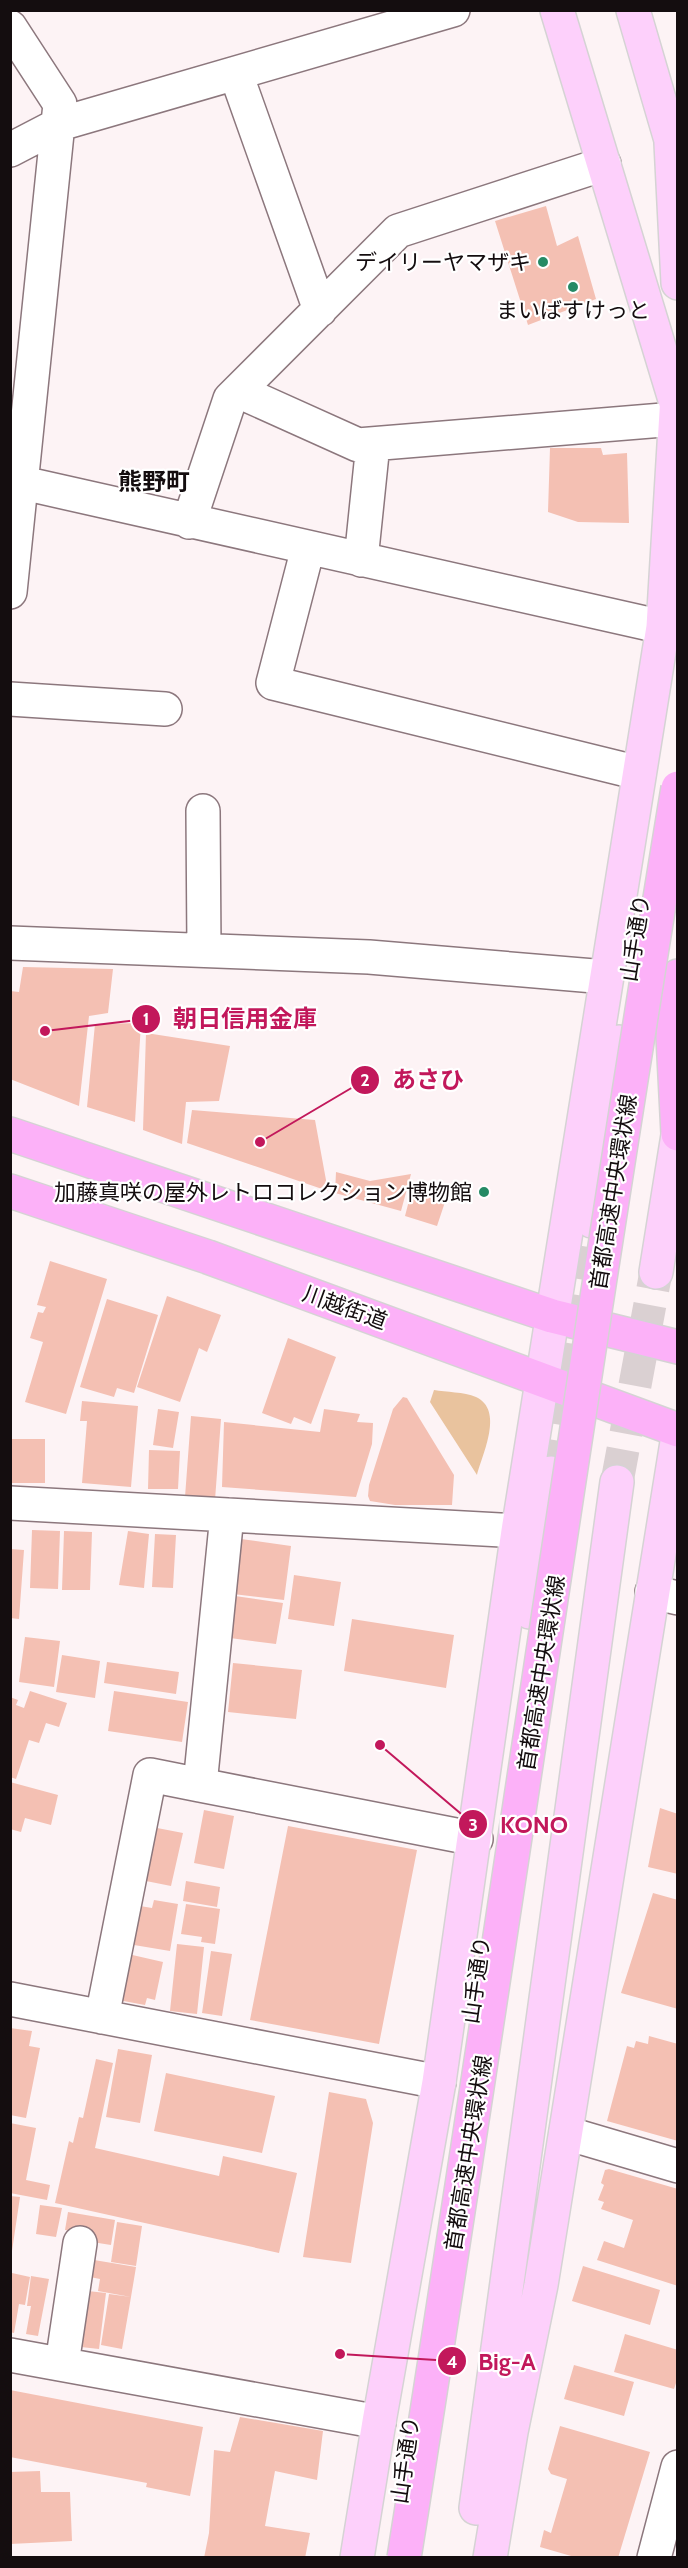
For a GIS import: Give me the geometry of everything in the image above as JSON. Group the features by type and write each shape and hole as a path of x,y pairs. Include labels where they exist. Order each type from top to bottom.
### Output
{"highway":[{"name":"首都高速中央環状線","path":"404,2558 470,2145 637,1036 678,788"},
{"name":"首都高速中央環状線","path":"412,2558 482,2146 678,859"},
{"path":"678,976 673,1037 678,1135"},
{"path":"10,1134 552,1316 678,1347"},
{"name":"川越街道","path":"10,1191 208,1257 678,1430"}],"main road":[{"path":"357,2558 439,2082 476,1839 518,1531 639,773 670,641 676,400 557,10"},
{"path":"633,10 674,151 678,283"},
{"name":"山手通り","path":"592,1221 670,641"},
{"path":"656,1272 678,1135"},
{"path":"490,2558 511,2432 541,2285 566,2133 665,1595 678,1436"},
{"name":"山手通り","path":"390,2558 551,1473"},
{"path":"469,2558 617,1482"}],"street":[{"path":"10,150 60,124 453,10"},
{"path":"10,27 60,104 60,124 10,592"},
{"path":"236,74 320,310"},
{"path":"189,522 230,399 398,231 604,164"},
{"path":"238,391 358,445 676,400"},
{"path":"361,560 373,444"},
{"path":"22,483 361,560 670,641"},
{"path":"308,548 273,683 639,773"},
{"path":"10,699 165,710"},
{"path":"203,811 204,950"},
{"path":"10,943 369,957 606,977"},
{"path":"10,1503 518,1531"},
{"path":"200,1785 227,1515"},
{"path":"102,2017 150,1775 476,1839"},
{"path":"10,1999 439,2082"},
{"path":"566,2133 678,2166"},
{"path":"62,2364 80,2243"},
{"path":"10,2355 379,2422"},
{"path":"654,2558 678,2466"}],"shaded area":[{"path":"434,1390 476,1397 484,1403 489,1412 487,1444 477,1475 430,1402"}],"building":[{"path":"546,206 557,246 578,236 596,299 528,325 495,221"},
{"path":"550,448 601,448 603,455 627,453 629,523 578,522 548,512"},
{"path":"23,967 113,969 108,1013 89,1016 79,1106 10,1079 10,991 19,992"},
{"path":"141,1023 135,1122 87,1107 95,1024"},
{"path":"146,1033 230,1046 219,1101 186,1102 182,1144 143,1130"},
{"path":"192,1110 315,1120 328,1191 187,1143"},
{"path":"336,1172 370,1181 411,1174 401,1211 335,1193"},
{"path":"412,1189 446,1199 437,1226 405,1216"},
{"path":"50,1261 107,1279 66,1414 25,1402 43,1342 30,1338 38,1312 43,1313 46,1307 37,1305"},
{"path":"167,1296 221,1315 207,1352 199,1348 180,1402 137,1387"},
{"path":"107,1299 158,1315 134,1393 117,1388 114,1397 80,1387"},
{"path":"288,1338 336,1357 311,1424 294,1417 291,1424 262,1413"},
{"path":"403,1397 407,1398 454,1475 452,1505 395,1505 370,1501 369,1485 393,1409"},
{"path":"82,1401 138,1406 131,1487 82,1483 87,1421 80,1421"},
{"path":"158,1409 179,1412 173,1448 153,1445"},
{"path":"324,1409 360,1414 357,1422 373,1423 372,1444 356,1497 222,1487 224,1422 320,1432"},
{"path":"191,1416 221,1419 215,1500 185,1497"},
{"path":"10,1439 45,1439 45,1483 10,1483"},
{"path":"149,1450 180,1451 178,1489 148,1489"},
{"path":"32,1530 60,1531 58,1589 30,1588"},
{"path":"64,1531 92,1532 90,1590 62,1590"},
{"path":"128,1531 149,1534 144,1588 119,1585"},
{"path":"155,1534 176,1535 173,1588 152,1587"},
{"path":"241,1539 291,1546 284,1600 233,1594"},
{"path":"10,1549 24,1550 19,1619 10,1618"},
{"path":"294,1575 341,1582 334,1626 288,1619"},
{"path":"235,1596 283,1603 276,1644 230,1638"},
{"path":"352,1619 454,1635 446,1688 344,1671"},
{"path":"25,1637 60,1641 54,1687 19,1682"},
{"path":"62,1655 100,1661 95,1698 56,1692"},
{"path":"107,1662 179,1672 176,1694 104,1683"},
{"path":"233,1663 302,1670 296,1719 228,1712"},
{"path":"30,1691 67,1703 59,1727 46,1723 39,1743 29,1740 16,1779 10,1777 10,1697 18,1700 16,1705 24,1708"},
{"path":"114,1691 188,1702 182,1742 108,1731"},
{"path":"10,1782 58,1795 51,1825 25,1818 21,1832 10,1829"},
{"path":"660,1808 678,1814 678,1874 648,1867"},
{"path":"204,1810 234,1816 224,1869 194,1863"},
{"path":"288,1826 417,1850 379,2044 250,2020"},
{"path":"152,1827 183,1833 171,1886 141,1880"},
{"path":"186,1881 220,1887 217,1907 183,1901"},
{"path":"653,1893 678,1900 678,2009 621,1993"},
{"path":"154,1900 178,1904 170,1951 134,1945 140,1906 152,1908"},
{"path":"186,1904 220,1909 215,1944 201,1942 202,1937 181,1934"},
{"path":"177,1944 204,1947 197,2014 170,2011"},
{"path":"211,1951 232,1954 222,2016 202,2013"},
{"path":"128,1954 163,1962 155,2000 147,1998 145,2005 118,2000"},
{"path":"10,2028 32,2031 29,2046 40,2048 26,2118 10,2115"},
{"path":"649,2036 678,2044 678,2141 607,2121 627,2046 634,2048 636,2041 648,2044"},
{"path":"118,2049 152,2055 140,2123 106,2117"},
{"path":"96,2059 113,2063 95,2148 219,2176 223,2156 297,2173 279,2253 55,2203 69,2141 73,2143 79,2117 83,2118"},
{"path":"166,2073 275,2096 262,2153 154,2131"},
{"path":"329,2092 366,2099 373,2123 351,2263 303,2257"},
{"path":"10,2123 36,2128 26,2180 50,2185 47,2200 10,2193"},
{"path":"609,2169 678,2189 678,2286 597,2260 604,2241 624,2248 633,2220 601,2209 604,2202 598,2200 604,2185 601,2183 605,2170"},
{"path":"10,2196 20,2197 12,2251 10,2251"},
{"path":"40,2205 62,2208 56,2237 36,2234"},
{"path":"68,2212 115,2220 111,2245 92,2242 93,2235 65,2230"},
{"path":"117,2222 142,2226 136,2266 111,2262"},
{"path":"88,2259 136,2267 131,2297 98,2291 100,2279 85,2276"},
{"path":"583,2266 660,2290 650,2325 572,2301"},
{"path":"12,2273 30,2277 25,2305 19,2304 14,2333 10,2332"},
{"path":"31,2276 49,2279 38,2336 26,2334 31,2306 27,2306"},
{"path":"79,2290 106,2293 99,2349 72,2346"},
{"path":"109,2294 131,2297 122,2349 101,2345"},
{"path":"625,2334 678,2350 678,2377 674,2389 614,2372"},
{"path":"574,2365 634,2382 624,2416 564,2399"},
{"path":"10,2390 203,2427 190,2496 146,2487 147,2483 10,2457"},
{"path":"240,2417 323,2431 317,2480 275,2471 265,2526 310,2533 305,2558 204,2558 209,2533 214,2450 230,2452"},
{"path":"560,2426 650,2452 618,2558 578,2558 540,2547 544,2530 551,2533 567,2479 551,2474 548,2469"},
{"path":"40,2471 41,2492 70,2492 72,2541 10,2544 10,2472"}],"tunnel":[{"path":"551,1473 592,1221"},
{"path":"617,1482 656,1272"}],"place":[{"name":"デイリーヤマザキ","path":"543,262"},
{"name":"まいばすけっと","path":"573,287"},
{"name":"朝日信用金庫","path":"45,1031"},
{"name":"あさひ","path":"260,1142"},
{"name":"加藤真咲の屋外レトロコレクション博物館","path":"484,1192"},
{"name":"KONO","path":"380,1745"},
{"name":"Big-A","path":"340,2354"}],"district":[{"name":"熊野町","path":"154,482"}]}
